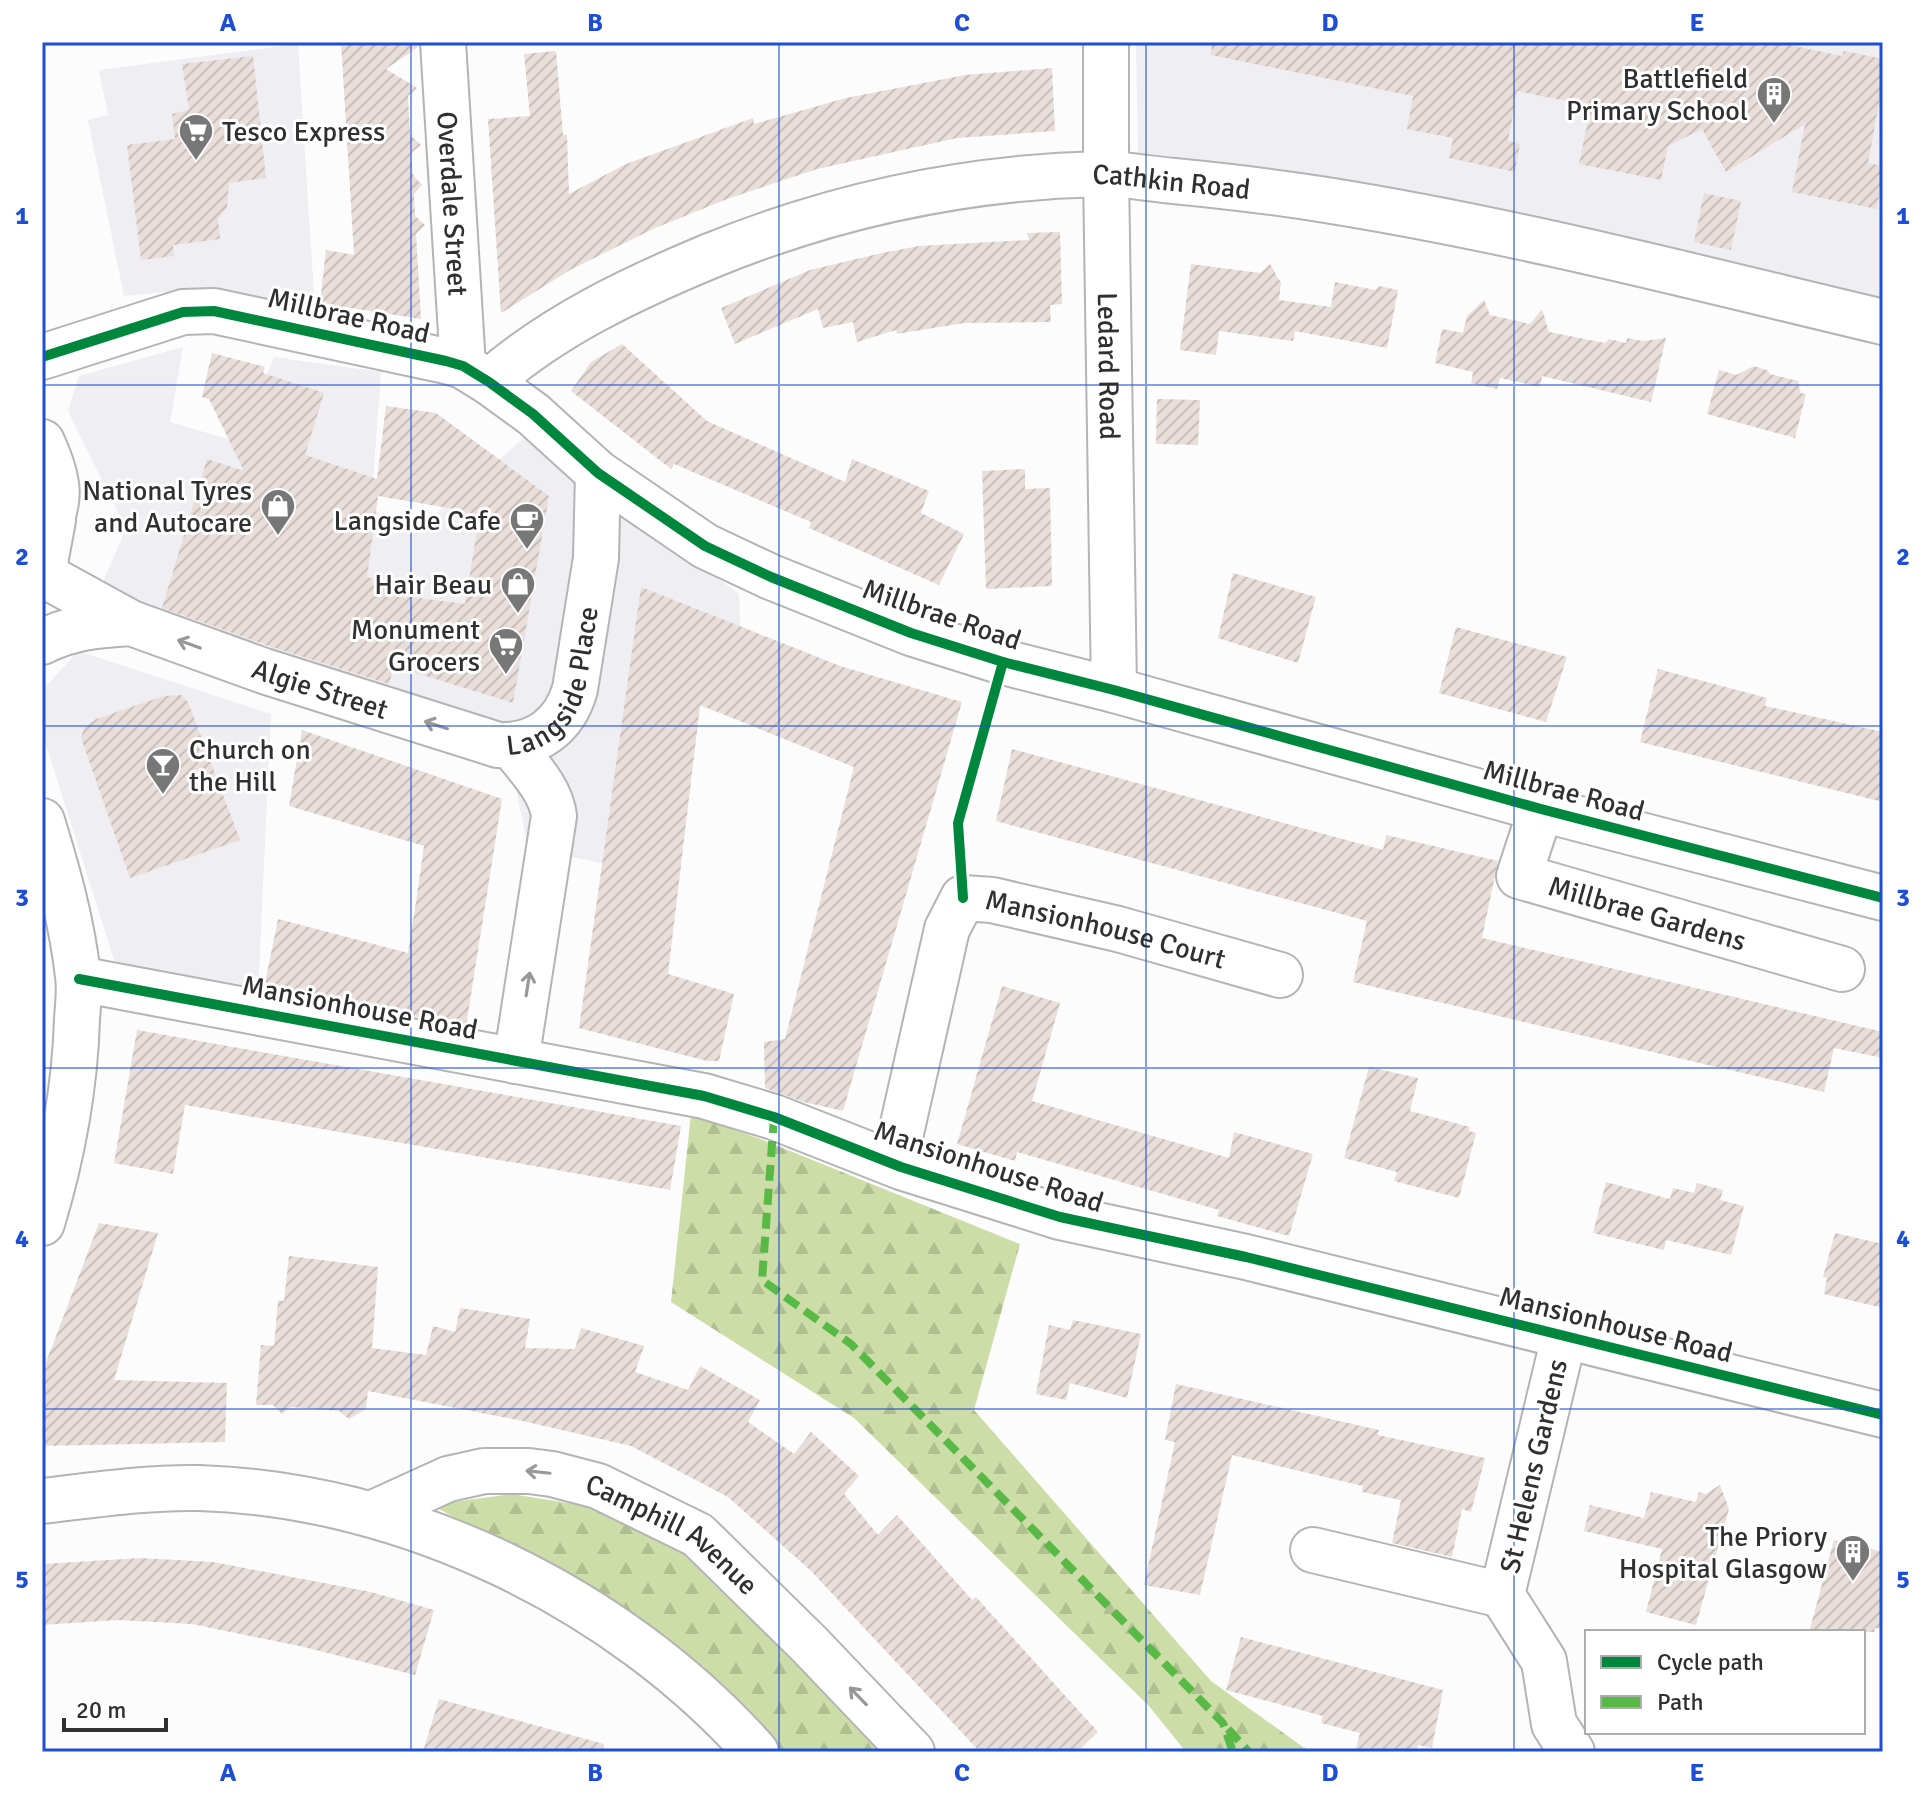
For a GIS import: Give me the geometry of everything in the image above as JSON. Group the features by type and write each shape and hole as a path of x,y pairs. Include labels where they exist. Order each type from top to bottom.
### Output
{"street":[{"name":"Overdale Street","path":"443,42 476,374"},
{"name":"Ledard Road","path":"1106,42 1114,690"},
{"name":"Cathkin Road","path":"476,374 525,351 585,314 673,271 802,222 905,195 1017,178 1106,174 1263,189 1426,216 1667,268 1883,322"},
{"name":"Millbrae Road","path":"54,342 183,312 214,311 476,374 533,414 598,473 705,546 771,577 911,633 1003,662 1541,809 1883,898"},
{"path":"42,442 57,487 57,506 44,557"},
{"name":"Langside Place","path":"516,1061 554,816 547,793 511,745 544,733 560,722 569,710 596,558 598,473"},
{"path":"596,558 616,543 645,535 705,546"},
{"name":"Algie Street","path":"44,557 131,623 278,675 498,745 511,745"},
{"name":"Algie Street","path":"42,642 64,632 92,626 131,623"},
{"name":"Millbrae Gardens","path":"1541,809 1519,876 1842,969"},
{"path":"42,821 66,898 79,979 77,1035 68,1104 58,1163 42,1223"},
{"name":"Mansionhouse Court","path":"894,1164 947,929 963,898 992,900 1118,929 1280,975"},
{"name":"Mansionhouse Road","path":"79,979 704,1096 774,1117 894,1164 1060,1217 1246,1257 1883,1415"},
{"name":"St Helens Gardens","path":"1502,1595 1564,1337"},
{"name":"Camphill Avenue","path":"371,1514 448,1479 484,1471 552,1474 598,1486 698,1535 809,1644 912,1752"},
{"path":"42,1501 130,1491 197,1488 299,1499 371,1514 463,1547 561,1595 623,1634 684,1683 756,1752"},
{"name":"St Helens Gardens","path":"1313,1550 1502,1595 1544,1661 1554,1724 1572,1752"}],"shaded area":[{"path":"1136,42 1883,42 1883,302 1325,179 1138,153"},
{"path":"298,44 315,311 209,288 124,296 88,120 108,115 99,70"},
{"path":"183,347 170,422 238,442 274,357 381,372 371,507 411,535 525,437 739,594 740,626 719,712 700,706 679,879 528,848 512,769 397,694 100,588 126,529 68,411 79,376"},
{"path":"78,651 271,714 258,994 118,972 42,732 42,691"}],"green space":[{"path":"691,1114 1020,1244 974,1410 1211,1681 1310,1752 1186,1752 1149,1706 854,1418 671,1302"},
{"path":"511,1494 606,1509 681,1544 893,1752 775,1752 628,1615 432,1505"}],"building":[{"path":"341,42 418,42 418,47 386,69 417,88 408,96 410,135 421,145 411,153 413,175 422,185 414,194 415,216 425,225 416,234 421,319 320,303 326,250 354,255"},
{"name":"Battlefield Primary School","path":"1212,42 1784,42 1842,56 1844,51 1883,59 1883,81 1868,163 1883,166 1877,209 1792,192 1805,124 1726,172 1702,129 1668,146 1661,180 1579,164 1591,106 1517,91 1508,141 1520,144 1515,172 1449,158 1453,138 1407,129 1413,96 1211,55"},
{"path":"556,51 563,135 567,135 569,194 626,164 753,118 754,124 846,98 965,75 1052,68 1055,131 957,138 817,169 727,199 653,229 570,270 501,313 488,119 530,116 524,54"},
{"name":"Tesco Express","path":"253,56 266,178 229,183 227,208 218,218 220,239 173,245 174,256 141,260 127,145 175,139 172,114 189,110 182,64"},
{"path":"1704,193 1741,201 1731,250 1694,242"},
{"path":"1060,232 1062,304 1050,305 1051,322 964,323 897,334 896,330 857,342 853,322 823,328 818,309 735,344 721,308 810,270 882,253 919,246 1029,240 1027,233"},
{"path":"1191,264 1260,273 1270,264 1281,283 1279,300 1331,307 1335,282 1375,290 1379,286 1398,290 1387,348 1295,331 1293,341 1219,331 1216,355 1180,350"},
{"path":"1484,300 1490,315 1530,324 1542,309 1549,332 1605,343 1609,339 1626,343 1627,338 1643,341 1666,338 1651,402 1542,376 1540,387 1500,378 1497,389 1471,383 1473,372 1435,363 1442,329 1463,333 1467,316"},
{"path":"622,344 707,421 845,482 852,459 929,491 921,513 964,534 939,585 809,528 811,522 674,464 671,469 571,391 591,362"},
{"path":"212,353 265,367 263,373 324,393 305,455 377,479 386,406 436,413 549,496 513,703 394,666 389,684 162,608 207,459 244,471 209,399 202,397","holes":["378,496 454,509 478,525 465,604 404,596 406,589 367,577"]},
{"path":"1754,366 1770,374 1798,381 1801,393 1806,394 1795,438 1707,414 1719,370 1736,375"},
{"path":"1157,399 1200,400 1198,445 1156,444"},
{"path":"1025,469 1025,489 1050,488 1052,586 986,589 982,471"},
{"path":"1233,573 1316,597 1298,663 1218,638"},
{"path":"641,587 840,666 962,702 843,1111 765,1088 764,1042 785,1039 854,767 700,705 668,974 734,994 719,1061 707,1061 579,1028"},
{"path":"1456,627 1567,657 1546,722 1439,693"},
{"path":"1658,669 1767,698 1765,706 1883,732 1883,802 1640,742"},
{"name":"Church on the Hill","path":"181,695 188,702 240,840 130,878 81,738 84,728 96,719 164,696"},
{"path":"302,730 502,799 466,1026 264,988 278,919 408,953 417,895 424,846 289,806"},
{"path":"1012,749 1383,850 1386,835 1498,861 1482,938 1883,1032 1883,1058 1834,1048 1824,1092 1353,982 1367,921 996,821"},
{"path":"1002,986 1060,1003 1032,1101 1229,1158 1234,1132 1313,1154 1289,1236 1217,1216 1219,1210 1017,1152 1015,1161 957,1144"},
{"path":"137,1030 681,1126 670,1190 185,1105 173,1174 114,1163"},
{"path":"1369,1067 1418,1078 1410,1111 1470,1127 1469,1131 1476,1133 1459,1198 1394,1181 1397,1172 1344,1158"},
{"path":"1606,1182 1670,1199 1673,1188 1694,1193 1697,1183 1723,1190 1720,1200 1744,1206 1731,1255 1666,1240 1664,1250 1593,1233"},
{"path":"99,1223 158,1233 114,1380 227,1383 225,1442 42,1446 42,1373"},
{"path":"1835,1233 1883,1244 1883,1308 1824,1294 1827,1278 1823,1277"},
{"path":"289,1256 378,1267 372,1348 426,1355 433,1326 455,1332 460,1308 530,1319 525,1348 575,1349 581,1328 644,1346 635,1372 688,1390 700,1366 760,1400 748,1422 794,1454 811,1432 859,1476 844,1494 878,1535 897,1515 972,1600 976,1597 1098,1732 1077,1752 980,1752 811,1571 728,1497 631,1446 368,1391 366,1409 349,1419 339,1411 291,1407 282,1414 273,1405 256,1405 261,1345 274,1346 278,1300 284,1301"},
{"path":"1073,1320 1141,1334 1127,1398 1070,1383 1066,1400 1036,1394 1049,1325 1070,1330"},
{"path":"1176,1384 1379,1430 1378,1435 1485,1458 1471,1512 1462,1509 1452,1557 1392,1543 1401,1500 1362,1492 1363,1486 1232,1455 1200,1595 1144,1585 1175,1442 1165,1440"},
{"path":"1720,1485 1729,1509 1696,1625 1646,1612 1662,1549 1584,1531 1590,1505 1644,1518 1651,1492 1696,1502 1699,1492 1706,1494"},
{"path":"1834,1540 1883,1552 1883,1629 1875,1628 1874,1632 1810,1630"},
{"path":"141,1558 213,1562 371,1592 434,1610 415,1675 304,1647 192,1624 118,1620 42,1625 42,1564"},
{"path":"1241,1637 1443,1690 1432,1748 1418,1745 1417,1752 1355,1752 1360,1733 1321,1723 1323,1716 1226,1690"},
{"path":"439,1699 604,1744 603,1752 423,1752"}],"marked path":[{"path":"774,1117 762,1280 851,1344 1223,1723 1233,1752"},
{"path":"1228,1729 1249,1752"}],"cycle path":[{"path":"42,357 183,312 214,311 446,361 463,366 489,382 533,414 598,473 705,546 771,577 911,633 1003,662 1541,809 1883,898"},
{"path":"963,898 958,823 1003,662"},
{"path":"79,979 704,1096 774,1117 901,1167 1060,1217 1246,1257 1883,1415"}],"place":[{"name":"Battlefield Primary School","path":"1774,125"},
{"name":"Tesco Express","path":"196,162"},
{"name":"National Tyres and Autocare","path":"278,537"},
{"name":"Langside Cafe","path":"527,551"},
{"name":"Hair Beau","path":"518,615"},
{"name":"Monument Grocers","path":"506,676"},
{"name":"Church on the Hill","path":"163,796"},
{"name":"The Priory Hospital Glasgow","path":"1853,1583"}]}
